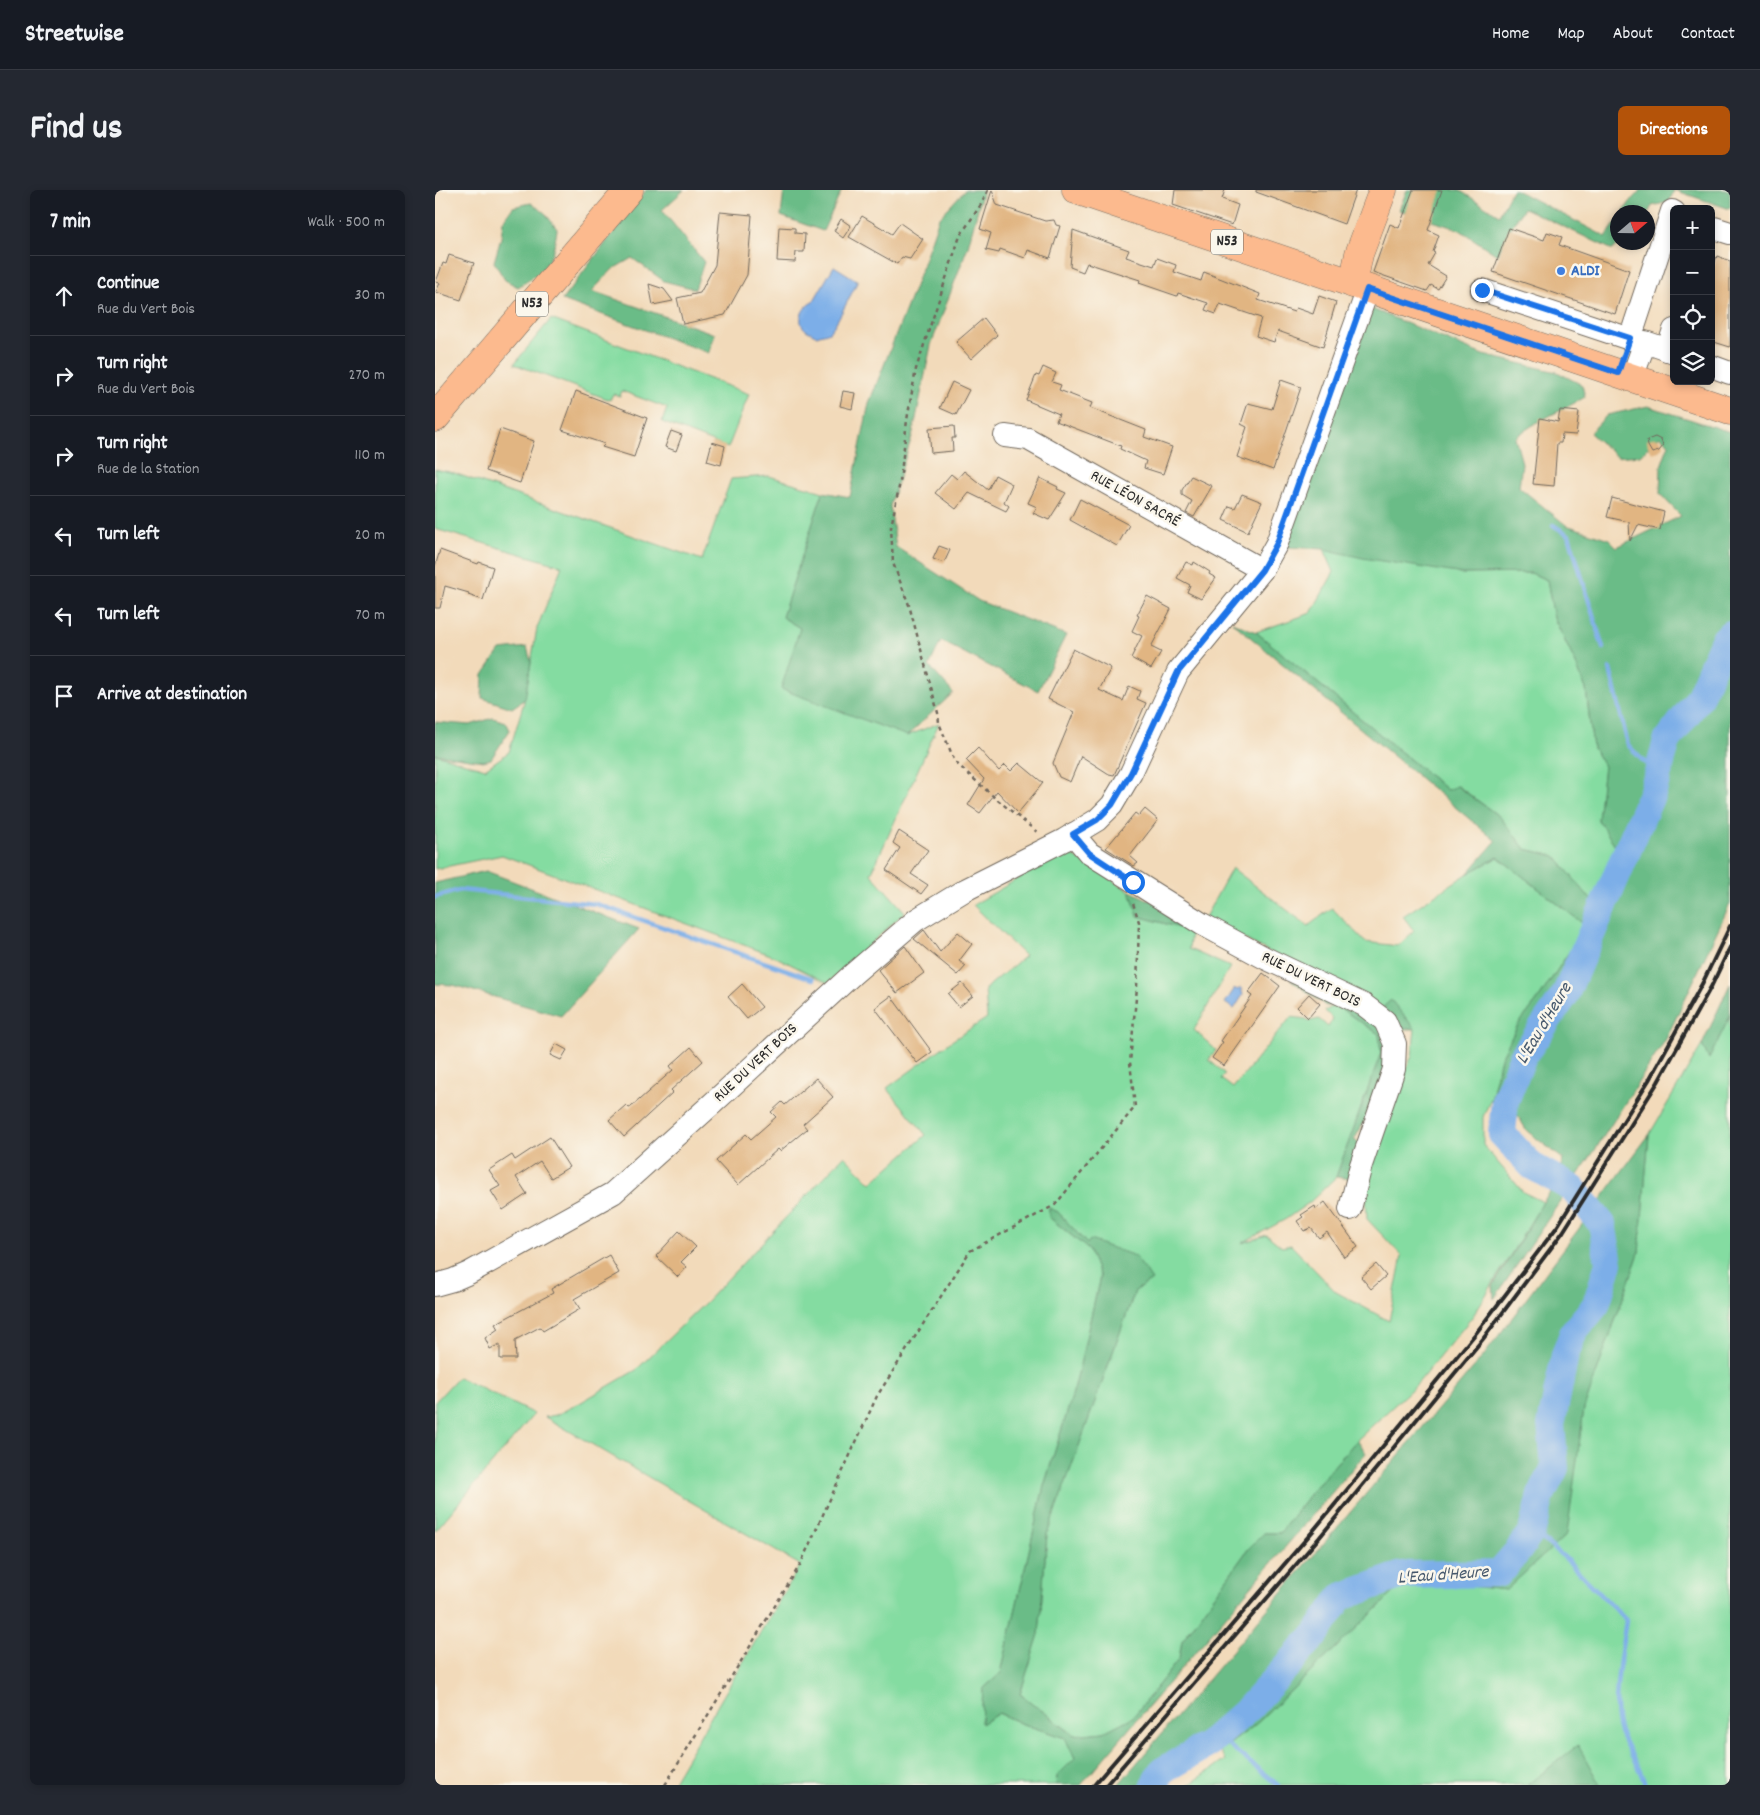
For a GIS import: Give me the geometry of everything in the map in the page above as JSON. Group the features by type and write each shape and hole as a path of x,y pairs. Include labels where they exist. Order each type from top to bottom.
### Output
{"main road":[{"name":"N53","path":"435,418 629,190"},
{"name":"N53","path":"1076,190 1730,411"},
{"path":"1360,287 1359,254 1383,190"}],"street":[{"path":"1625,376 1638,340 1670,220"},
{"path":"1715,228 1730,233"},
{"name":"RUE DU VERT BOIS","path":"435,1285 469,1273 613,1193 853,974 916,920 965,890 1064,840 1097,820 1112,805 1131,773 1178,672 1262,570 1277,543 1360,287"},
{"path":"1482,290 1638,340 1670,344"},
{"path":"1715,367 1730,373"},
{"name":"RUE LÉON SACRÉ","path":"1005,436 1028,439 1262,570"},
{"name":"RUE DU VERT BOIS","path":"1064,840 1089,853 1202,924 1265,958 1364,1005 1385,1021 1395,1044 1394,1069 1361,1165 1350,1209"}],"path":[{"path":"988,190 982,203 960,236 916,368 907,420 900,482 891,527 893,563 909,605 939,723 955,762 1029,827 1064,840"},
{"path":"665,1785 800,1565 877,1396 970,1251 1055,1205 1135,1107 1130,1062 1137,987 1139,922 1130,891 1133,882"}],"green space":[{"path":"646,190 684,190 662,210 704,262 695,289 664,281 632,258 613,269 592,291 715,334 709,353 562,300"},
{"path":"784,190 842,190 823,231 781,216"},
{"path":"965,190 983,190 968,246 931,345 913,433 890,506 896,547 979,601 1066,635 1038,691 941,641 929,666 953,693 907,736 781,689 800,628 782,617 823,492 850,497 869,403 914,289 939,218"},
{"path":"1407,190 1459,190 1499,215 1512,190 1516,190 1606,237 1610,231 1610,249 1524,208 1497,255 1460,230 1399,210"},
{"path":"1641,190 1674,190 1669,202 1655,205 1628,205"},
{"path":"1674,190 1730,190 1730,209"},
{"path":"531,203 545,213 557,229 553,249 547,264 542,270 518,287 505,280 494,262 501,238 503,221 513,207"},
{"path":"1372,309 1483,355 1557,372 1582,385 1585,397 1540,421 1515,438 1522,463 1519,487 1566,525 1609,539 1617,547 1681,516 1660,494 1661,466 1669,444 1660,436 1640,455 1617,457 1590,433 1607,415 1648,406 1730,432 1730,904 1666,1039 1595,1150 1494,1299 1493,1286 1560,1177 1563,1159 1527,1131 1510,1103 1492,1096 1501,1058 1518,1025 1539,998 1586,926 1498,857 1467,874 1496,841 1232,622 1256,632 1447,790 1457,786 1500,817 1525,849 1555,856 1594,903 1611,864 1615,845 1598,820 1604,766 1593,748 1586,689 1554,618 1547,580 1531,573 1463,574 1363,558 1324,549 1285,547"},
{"path":"551,319 749,394 728,448 662,422 667,408 622,391 620,396 613,394 610,400 514,364"},
{"path":"435,469 454,473 702,560 731,479 769,476 823,492 782,617 800,628 907,736 939,723 871,874 905,912 828,983 776,957 502,855 435,869 435,754 485,769 509,752 524,702 537,628 562,566 435,529"},
{"path":"1324,549 1463,574 1531,573 1547,580 1554,618 1586,689 1593,748 1604,766 1598,820 1615,845 1611,864 1594,904 1555,856 1525,849 1500,817 1458,786 1447,790 1256,632 1311,613 1334,572"},
{"path":"527,647 531,662 525,699 512,708 482,698 483,675 500,650"},
{"path":"493,718 506,722 510,730 491,759 483,761 435,754 435,722 470,725"},
{"path":"1065,851 1130,891 1138,916 1191,931 1189,949 1230,967 1194,1030 1216,1050 1209,1060 1225,1074 1221,1079 1233,1088 1291,1017 1310,1021 1319,1019 1328,1027 1333,1019 1325,1011 1335,1005 1379,1034 1381,1053 1336,1177 1310,1202 1286,1219 1242,1243 1267,1235 1282,1247 1291,1245 1336,1292 1389,1321 1402,1256 1367,1219 1365,1177 1390,1103 1412,1056 1415,1029 1382,1008 1204,919 1232,868 1308,926 1332,908 1365,942 1398,946 1414,931 1403,916 1467,874 1498,857 1586,926 1539,998 1518,1025 1501,1058 1492,1096 1483,1117 1483,1145 1523,1192 1543,1202 1473,1316 1418,1383 1357,1440 1311,1492 1280,1533 1264,1533 1249,1548 1182,1641 1179,1659 1133,1717 1104,1732 1074,1735 1020,1694 1039,1634 1047,1534 1135,1291 1152,1280 1087,1244 1058,1212 1049,1208 1049,1217 1089,1250 1100,1277 1075,1387 1044,1486 1001,1673 983,1689 981,1723 998,1713 1020,1723 1065,1738 1075,1758 1057,1776 1056,1785 671,1785 800,1565 545,1417 556,1415 578,1404 636,1370 707,1301 844,1156 871,1183 926,1135 887,1088 987,1018 985,989 1025,956 973,905"},
{"path":"486,871 639,929 561,1016 453,985 435,984 435,883"},
{"path":"1130,891 1191,920 1191,931 1138,916"},
{"path":"1290,979 1382,1008 1391,1000 1415,1029 1396,1029 1378,1097 1354,1140 1365,1146 1352,1179 1336,1177 1381,1053 1379,1034 1335,1005 1326,1006"},
{"path":"1730,984 1730,1016 1709,1059 1702,1045"},
{"path":"1730,1016 1730,1785 1189,1785 1225,1760 1220,1751 1255,1725 1408,1579 1506,1590 1566,1534 1584,1408 1639,1253 1649,1135 1702,1045 1709,1058"},
{"path":"1649,1135 1639,1253 1584,1408 1567,1534 1506,1590 1408,1579 1255,1725 1220,1751 1201,1736 1158,1768 1146,1785 1118,1785 1485,1354"},
{"path":"1049,1208 1058,1212 1087,1244 1090,1240 1135,1256 1152,1280 1135,1291 1047,1534 1039,1634 1020,1694 1074,1735 1104,1732 1133,1717 1179,1659 1182,1641 1249,1548 1264,1533 1280,1533 1311,1492 1357,1440 1366,1453 1081,1785 1056,1785 1057,1776 1075,1758 1065,1738 1020,1723 999,1713 981,1724 983,1689 1001,1673 1044,1486 1075,1387 1100,1277 1089,1250 1049,1217"},
{"path":"458,1377 534,1414 435,1531 435,1402"},
{"path":"1578,1745 1600,1785 1527,1785"}],"water":[{"path":"834,266 858,281 832,329 828,333 817,336 806,330 801,322 801,318 803,310 813,302"},
{"path":"1235,988 1237,990 1241,988 1243,995 1234,1009 1225,1003"}],"building":[{"path":"992,190 997,205 1045,221 1054,220 1056,225 1060,226 1050,258 1028,250 1025,258 1000,249 999,253 986,250 991,233 980,229"},
{"path":"1175,190 1225,190 1222,199 1238,205 1232,225 1173,205"},
{"path":"1256,190 1356,190 1344,224 1256,192"},
{"path":"1413,190 1442,190 1428,230 1439,235 1433,252 1435,253 1428,265 1446,276 1438,289 1431,285 1427,291 1373,272 1390,224 1399,228"},
{"path":"720,212 752,215 747,275 725,315 683,324 677,298 700,293 715,265"},
{"path":"862,216 892,234 900,223 923,239 910,259 902,257 897,264 849,237"},
{"path":"841,219 851,226 843,238 834,231"},
{"path":"779,227 795,228 795,233 805,234 804,252 796,252 795,262 777,261"},
{"name":"ALDI","path":"1509,228 1544,240 1547,232 1562,237 1559,245 1629,270 1615,314 1493,272"},
{"path":"1073,230 1129,250 1126,257 1154,266 1157,258 1176,265 1174,272 1201,281 1204,272 1260,294 1258,300 1294,312 1296,308 1313,314 1319,296 1336,302 1323,347 1278,331 1274,342 1256,336 1261,318 1220,304 1216,314 1205,310 1208,303 1178,293 1177,296 1139,283 1140,280 1087,263 1083,272 1070,267"},
{"path":"449,255 474,263 461,300 436,292 440,283 436,282 443,263 446,264"},
{"path":"1717,256 1730,261 1730,347 1715,342 1715,262"},
{"path":"649,284 664,289 673,301 653,305"},
{"path":"984,318 997,335 971,359 956,342"},
{"path":"1043,367 1056,373 1052,382 1061,385 1059,390 1092,403 1090,408 1146,430 1144,437 1172,447 1163,474 1144,468 1146,461 1120,449 1121,446 1056,421 1059,414 1026,400 1036,375 1039,376"},
{"path":"1281,380 1301,387 1273,470 1237,457 1247,427 1241,424 1248,403 1272,409"},
{"path":"952,382 969,390 956,415 940,408"},
{"path":"576,391 647,418 634,457 602,447 605,444 562,430"},
{"path":"843,391 855,393 852,409 840,406"},
{"path":"1560,410 1579,412 1576,435 1562,434 1561,443 1557,443 1554,486 1533,484 1540,418 1558,422"},
{"path":"954,426 955,438 952,438 953,451 931,453 929,428"},
{"path":"500,429 534,441 520,483 486,471"},
{"path":"671,431 682,435 676,451 665,447"},
{"path":"1655,437 1661,440 1663,446 1659,451 1652,453 1647,440"},
{"path":"712,442 725,446 721,465 707,461"},
{"path":"964,471 988,490 995,475 1012,484 1004,502 1009,506 1006,511 969,493 956,509 935,493 951,474 957,479"},
{"path":"1191,476 1212,486 1194,517 1186,513 1192,501 1182,495 1182,490"},
{"path":"1040,478 1066,493 1049,520 1033,513 1037,507 1028,503"},
{"path":"1242,494 1262,502 1248,532 1223,520 1229,506 1235,508"},
{"path":"1612,498 1664,512 1660,530 1638,525 1630,541 1629,522 1607,517"},
{"path":"1080,499 1129,525 1117,546 1070,520"},
{"path":"939,546 950,550 944,563 933,559"},
{"path":"440,550 478,564 479,562 493,567 483,600 468,595 469,593 445,586 440,608 435,608 435,567"},
{"path":"1186,562 1193,565 1194,562 1216,578 1201,599 1187,592 1190,585 1177,578"},
{"path":"1147,596 1171,609 1151,647 1161,652 1151,669 1131,658 1142,636 1132,631 1139,616 1137,615"},
{"path":"1073,649 1111,668 1099,690 1123,701 1129,686 1140,691 1137,699 1146,703 1114,775 1109,774 1081,756 1070,782 1059,777 1053,763 1074,712 1048,699"},
{"path":"978,748 999,771 1005,765 1011,771 1019,763 1043,783 1018,813 997,791 980,813 968,805 984,779 966,760"},
{"path":"1145,809 1158,820 1130,856 1138,863 1134,866 1106,848 1135,813 1139,816"},
{"path":"899,831 928,850 911,874 928,885 921,894 886,870 900,848 893,843"},
{"path":"924,930 940,952 958,932 972,944 959,961 966,966 958,975 914,939"},
{"path":"905,946 924,973 897,993 878,970"},
{"path":"1263,973 1280,986 1224,1066 1212,1058 1223,1042 1221,1041 1252,996 1248,993"},
{"path":"962,983 973,996 959,1007 948,994"},
{"path":"742,984 762,1007 747,1019 728,997"},
{"path":"1309,994 1320,1004 1308,1018 1297,1007"},
{"path":"891,996 932,1052 917,1063 875,1008"},
{"path":"556,1044 567,1050 561,1060 550,1055"},
{"path":"691,1047 703,1061 671,1090 673,1092 624,1137 609,1120 626,1105 629,1108 631,1107 673,1070 670,1066"},
{"path":"816,1078 833,1097 803,1124 807,1129 780,1151 778,1149 738,1185 716,1161 746,1134 751,1139 776,1117 771,1112 782,1102 785,1105"},
{"path":"550,1137 569,1167 551,1178 540,1161 516,1177 527,1194 503,1210 491,1191 500,1186 489,1170 512,1155 515,1160"},
{"path":"1325,1202 1358,1247 1344,1257 1327,1232 1319,1238 1311,1228 1304,1231 1297,1221 1303,1217 1301,1215 1315,1206 1316,1209"},
{"path":"679,1231 696,1247 681,1262 687,1267 678,1277 656,1256"},
{"path":"609,1255 619,1273 574,1299 580,1309 543,1331 540,1327 515,1340 516,1359 500,1359 500,1344 490,1349 485,1338 498,1329 495,1324 553,1293 551,1289"},
{"path":"1376,1264 1386,1276 1371,1289 1361,1277"}],"waterway":[{"path":"1553,525 1569,535 1603,648"},
{"name":"L'Eau d'Heure","path":"1154,1785 1162,1771 1207,1745 1249,1708 1316,1634 1341,1597 1402,1575 1499,1573 1532,1531 1541,1495 1555,1468 1551,1425 1565,1355 1574,1331 1596,1305 1609,1263 1602,1224 1572,1188 1532,1166 1502,1134 1505,1101 1523,1056 1565,995 1653,791 1667,741 1699,698 1724,640 1730,634"},
{"path":"1610,669 1628,745 1644,762 1660,765"},
{"path":"435,897 460,890 596,904 813,979"},
{"path":"1532,1531 1564,1557 1626,1620 1616,1693 1617,1721 1620,1732 1645,1785"},
{"path":"1217,1736 1278,1785"}],"railway":[{"path":"1094,1785 1313,1531 1476,1333 1557,1227 1649,1080 1703,982 1730,926"},
{"path":"1106,1785 1319,1538 1483,1339 1563,1232 1658,1082 1712,985 1730,947"}],"place":[{"name":"ALDI","path":"1561,271"}],"route":[{"path":"1133,882 1089,853 1073,834 1097,820 1112,805 1131,773 1178,672 1262,570 1277,543 1367,289 1618,373 1630,338 1482,290"}]}
